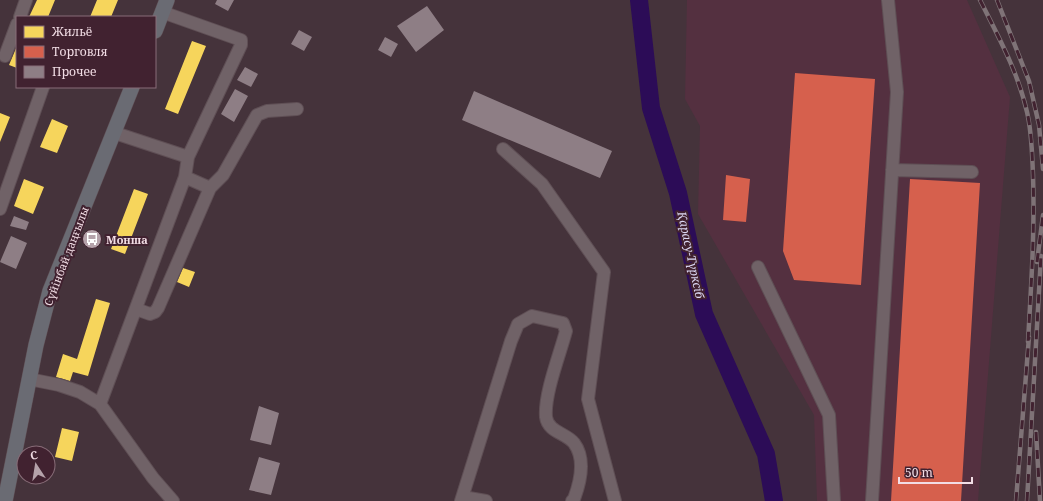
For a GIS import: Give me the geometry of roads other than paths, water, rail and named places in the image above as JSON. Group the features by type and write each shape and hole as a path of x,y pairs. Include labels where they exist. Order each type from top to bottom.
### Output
{"main road":[{"path":"156,28 165,6"},
{"name":"Сүйінбай даңғылы","path":"4,501 29,379 50,291 115,133 128,88"}],"street":[{"path":"20,16 26,0"},
{"path":"872,501 898,92 888,0"},
{"path":"100,404 185,177 188,158 241,45 241,40 165,6"},
{"path":"5,56 16,27"},
{"path":"0,209 42,88"},
{"path":"136,309 150,314 155,312 210,188 223,176 257,115 267,111 297,109"},
{"path":"115,133 188,158"},
{"path":"503,149 542,184 604,272 588,399 615,501"},
{"path":"892,170 972,172"},
{"path":"185,177 210,188"},
{"path":"758,267 830,415 834,501"},
{"path":"486,501 462,499 511,341 518,324 532,316 563,324 566,331 547,401 546,418 555,431 574,443 579,454 580,481 572,501"},
{"path":"29,379 59,385 80,392 100,404 153,478 173,501"}],"waterway":[{"name":"Қарасу-Түрксіб","path":"639,0 651,108 678,193 704,314 766,454 774,501"}],"railway":[{"path":"980,0 1013,68 1023,97 1030,128 1032,144 1033,217 1028,342"},
{"path":"997,0 1029,81 1039,125 1043,169"},
{"path":"1037,262 1043,215"},
{"path":"1027,501 1041,256"},
{"path":"1016,501 1029,337"},
{"path":"1036,432 1040,501"}],"place":[{"name":"Монша","path":"92,239"}]}
